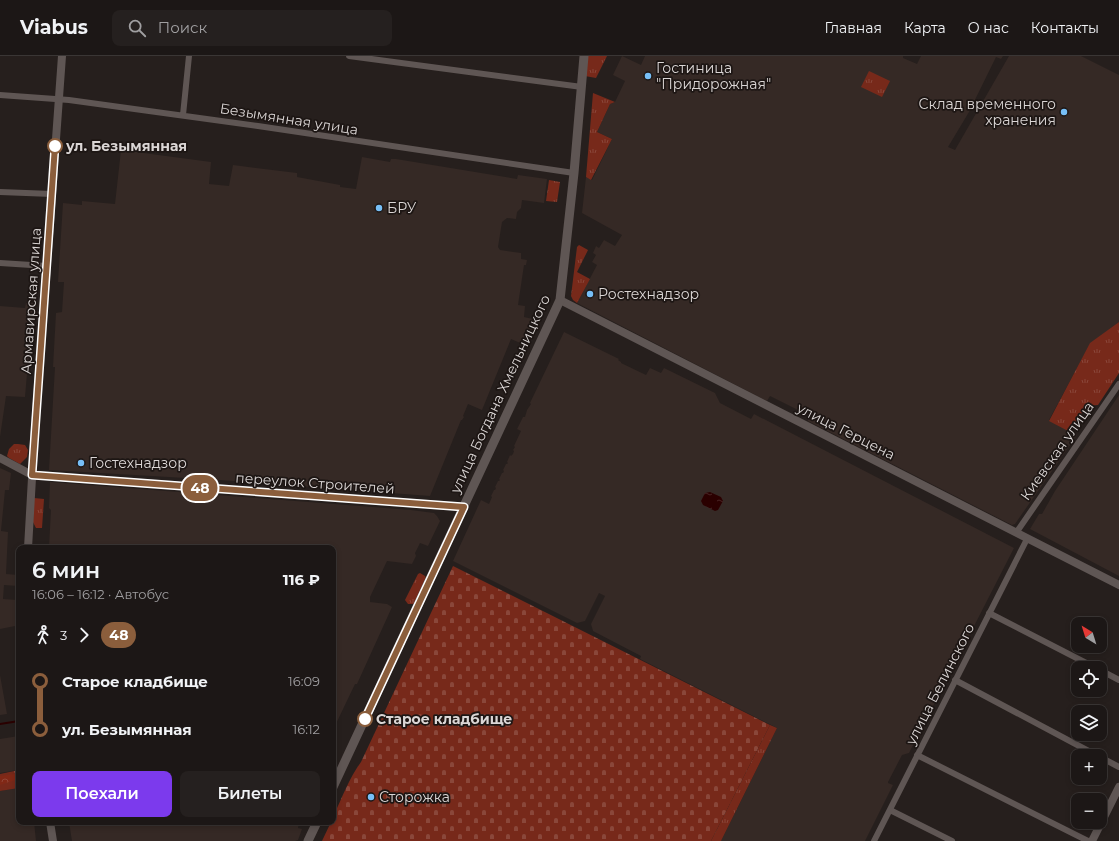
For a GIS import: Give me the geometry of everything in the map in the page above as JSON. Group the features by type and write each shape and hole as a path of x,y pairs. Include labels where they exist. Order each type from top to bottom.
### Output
{"main road":[{"name":"улица Богдана Хмельницкого","path":"336,781 560,300 574,173 584,56"},
{"path":"308,841 316,825"}],"street":[{"name":"Армавирская улица","path":"28,545 62,56"},
{"path":"183,115 189,56"},
{"path":"349,56 582,87"},
{"name":"Безымянная улица","path":"0,95 59,99 183,115 574,173"},
{"path":"0,192 52,194"},
{"path":"0,263 47,266"},
{"name":"улица Герцена","path":"560,300 1119,585"},
{"name":"Киевская улица","path":"1016,533 1119,384"},
{"name":"переулок Строителей","path":"0,458 32,475 464,507"},
{"name":"улица Белинского","path":"874,841 1027,539"},
{"path":"989,613 1082,661"},
{"path":"1107,674 1119,680"},
{"path":"955,680 1084,749"},
{"path":"917,755 1088,841"},
{"path":"1107,761 1119,767"},
{"path":"1092,841 1119,787"},
{"path":"890,810 952,841"},
{"path":"50,825 53,841"}],"shaded area":[{"path":"622,56 641,65 645,56 903,56 903,58 917,64 921,56 1003,56 1001,59 996,57 969,112 948,147 955,150 1009,56 1081,56 1119,75 1119,322 1090,344 1049,420 1077,435 1015,524 1012,525 808,421 808,415 770,396 767,401 577,303 597,265 592,262 596,255 593,253 596,246 599,248 604,240 615,246 622,235 582,213 586,177 592,180 612,139 597,132 610,104 615,102 625,81 613,75"},
{"path":"121,150 211,162 209,184 229,186 233,165 297,173 297,177 340,185 340,187 356,189 362,157 390,162 391,159 396,159 517,179 518,175 547,179 544,203 522,200 521,208 517,212 516,219 507,218 502,222 498,247 500,250 521,253 521,259 527,260 526,265 524,265 518,305 525,306 524,317 537,320 525,345 511,339 482,410 468,404 463,416 464,417 461,420 430,496 220,480 49,470 55,367 53,367 56,313 62,312 64,282 58,282 63,203 82,205 82,201 115,204"},
{"path":"26,303 33,303 25,397 6,396 0,437 0,306 25,308"},
{"path":"564,332 619,359 618,360 621,363 646,375 650,368 661,373 664,368 715,393 720,403 751,419 754,414 1014,548 909,753 902,755 888,782 893,785 865,841 721,841 777,728 640,659 641,656 593,631 591,624 605,596 599,593 585,621 577,623 453,561 481,500 489,504 492,497 491,496 496,488 495,487 500,480 499,479 506,464 508,463 507,462 510,455 511,456 513,454 514,446 521,431 517,429 523,417 525,417 531,404 530,403"},
{"path":"1119,395 1119,576 1030,529 1039,514 1042,514 1055,491"},
{"path":"0,468 11,473 9,490 5,490 1,531 8,532 6,574 16,575 16,586 4,585 3,599 16,600 16,613 15,626 0,629"},
{"path":"50,482 411,510 434,513 440,521 428,546 420,543 412,564 387,561 370,597 370,602 387,604 392,607 357,684 355,684 336,724 336,545 49,545 51,510 49,508"},
{"path":"0,675 7,714 0,715"},
{"path":"16,736 16,770 0,773 0,739"},
{"path":"16,788 16,825 34,825 36,841 0,841 0,791"},
{"path":"69,825 298,825 298,828 302,829 298,840 295,841 72,841"}],"green space":[{"path":"586,56 607,56 596,78 585,76"},
{"path":"869,71 890,81 882,97 861,87"},
{"path":"593,93 615,102 610,104 597,132 612,139 591,180 586,177"},
{"path":"549,180 560,182 557,202 546,201"},
{"path":"579,245 588,250 577,272 590,279 577,303 571,296 577,247"},
{"path":"1119,322 1119,373 1098,405 1086,406 1070,432 1049,421 1090,343"},
{"path":"14,444 25,445 28,450 27,457 20,464 7,456 9,449"},
{"path":"34,498 44,499 42,528 36,528 33,522"},
{"name":"Старое кладбище","path":"453,566 770,725 711,841 322,841 330,825 336,825 336,810 346,788 361,762"},
{"path":"420,573 426,578 414,604 408,604 405,600 418,574"},
{"path":"770,725 777,728 721,841 711,841"},
{"path":"16,771 16,788 0,791 0,774"},
{"path":"16,774 16,778 0,785 0,776"}],"water":[{"path":"710,492 721,497 723,501 718,510 715,511 703,505 701,501 705,493"}],"waterway":[{"path":"0,724 16,721"}],"bus line":[{"name":"48","path":"55,146 32,475 464,507 365,719"}],"place":[{"name":"Гостиница \"Придорожная\"","path":"648,76"},
{"name":"Склад временного хранения","path":"1064,112"},
{"name":"ул. Безымянная","path":"55,146"},
{"name":"БРУ","path":"379,208"},
{"name":"Ростехнадзор","path":"590,294"},
{"name":"Гостехнадзор","path":"81,463"},
{"name":"Старое кладбище","path":"365,719"},
{"name":"Сторожка","path":"371,797"}]}
